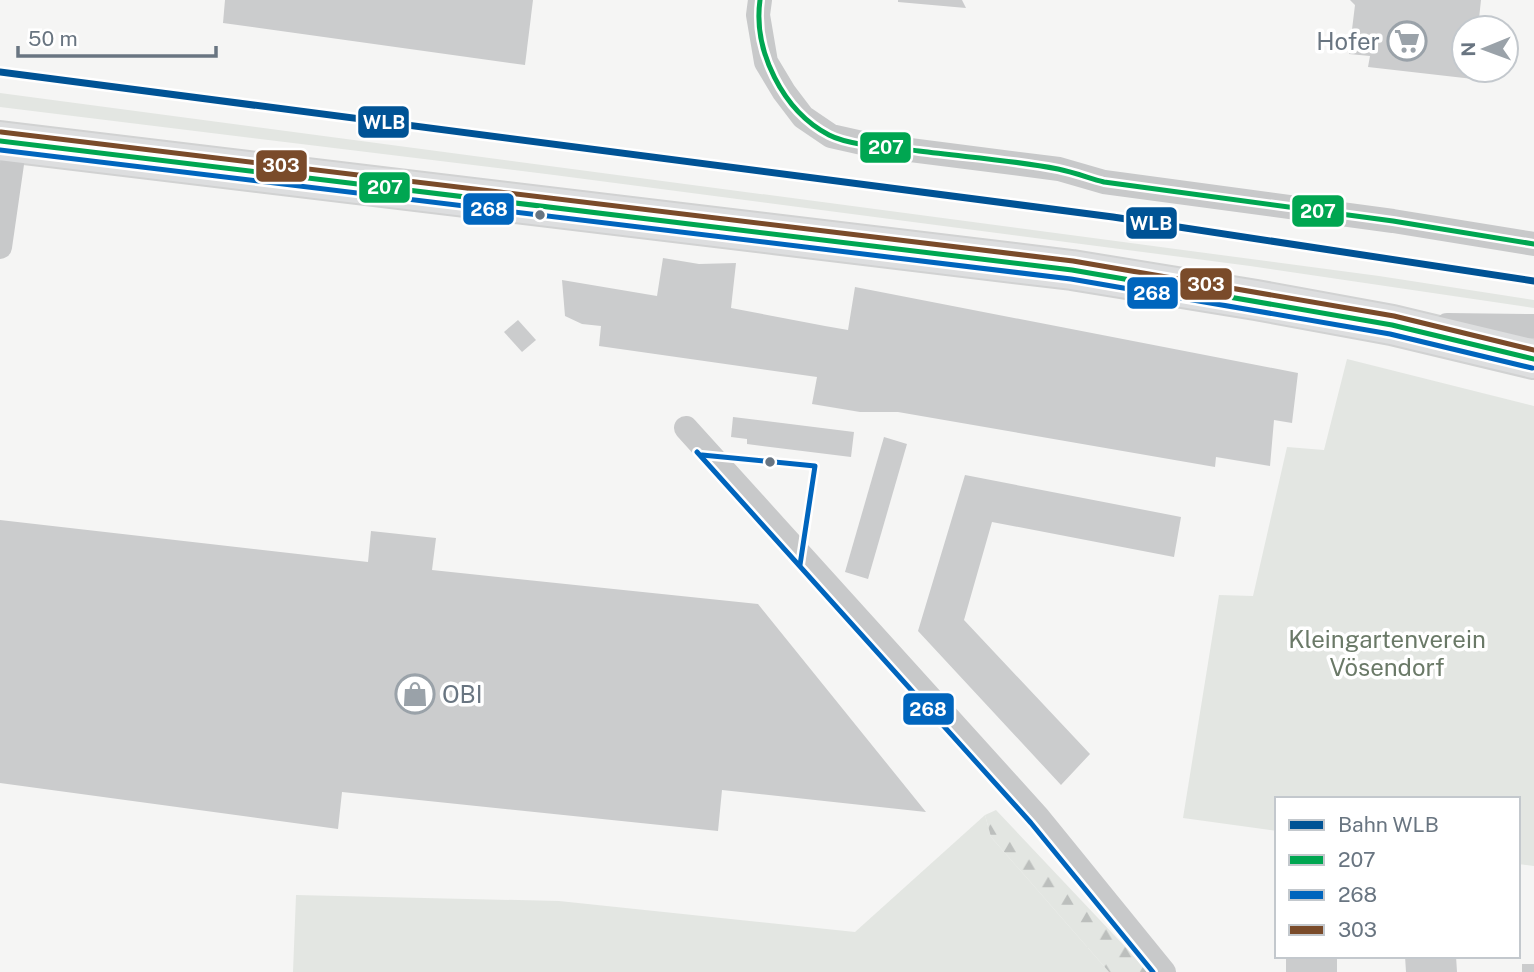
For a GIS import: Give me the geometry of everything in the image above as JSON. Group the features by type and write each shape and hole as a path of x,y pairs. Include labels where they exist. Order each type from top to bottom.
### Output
{"main road":[{"path":"8,142 1072,270 1392,325 1534,359"}],"street":[{"path":"760,0 758,15 765,62 803,117 831,136 871,145 1059,169 1104,181 1393,221 1534,244"},
{"path":"0,247 8,142"},
{"path":"1392,325 1534,326"},
{"path":"686,428 1038,817 1164,972"}],"green space":[{"path":"0,93 1379,276 1534,300 1534,308 1250,266 554,175 0,107"},
{"name":"Kleingartenverein Vösendorf","path":"1347,359 1534,406 1534,866 1520,864 1520,797 1275,797 1275,831 1183,818 1219,595 1253,596 1287,447 1324,450"},
{"path":"996,810 1149,972 1109,972 991,837 985,815"},
{"path":"985,815 991,837 1109,972 293,972 296,895 559,901 855,932"}],"building":[{"path":"225,0 533,0 525,65 223,23"},
{"path":"962,0 966,8 898,2"},
{"name":"Hofer","path":"1350,0 1481,0 1480,14 1450,14 1450,76 1368,67 1370,56 1349,54 1355,5"},
{"path":"663,258 699,264 736,263 731,308 825,326 848,330 855,287 1298,373 1292,423 1274,420 1270,466 1216,457 1215,467 898,412 860,412 812,404 817,377 599,346 601,326 582,324 565,316 562,280 657,296"},
{"path":"518,320 536,340 522,352 504,332"},
{"path":"733,417 854,432 851,457 747,444 747,439 731,437"},
{"path":"884,437 907,444 868,579 845,572"},
{"path":"965,475 1181,517 1174,557 992,522 964,620 1090,754 1061,785 918,631"},
{"name":"OBI","path":"0,520 368,562 371,531 436,538 432,570 758,604 926,812 722,790 718,831 342,792 338,829 0,783"},
{"path":"1286,958 1337,958 1337,972 1286,972"},
{"path":"1405,958 1456,958 1457,972 1406,972"},
{"path":"1522,964 1534,964 1534,972 1522,972"}],"rail line":[{"name":"WLB","path":"0,72 1113,217 1534,281"}],"transit line":[{"name":"207","path":"760,0 761,39 775,78 798,111 838,139 873,146 1023,163 1064,170 1104,182 1393,221 1534,244"},
{"name":"303","path":"1,132 1073,261 1394,316 1534,350"},
{"name":"207","path":"0,141 1072,270 1392,325 1534,359"},
{"name":"268","path":"0,150 1071,279 1390,334 1532,368"},
{"name":"268","path":"697,452 1031,823 1153,972"},
{"name":"268","path":"702,455 815,466 800,565"}],"place":[{"name":"Hofer","path":"1407,41"},
{"name":"OBI","path":"415,694"}]}
